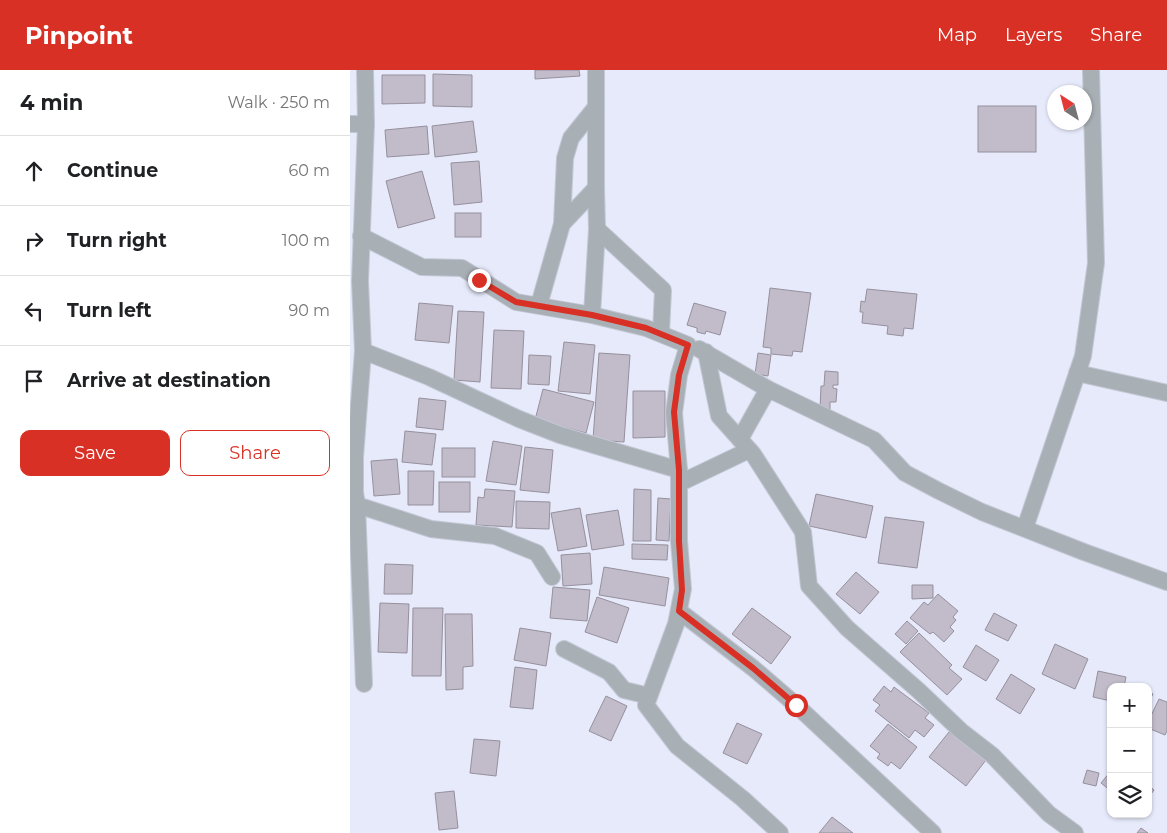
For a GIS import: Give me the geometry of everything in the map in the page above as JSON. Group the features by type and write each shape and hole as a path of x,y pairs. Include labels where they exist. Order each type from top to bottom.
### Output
{"street":[{"path":"364,684 355,457 363,351 358,124 365,70"},
{"path":"592,315 597,229 596,70"},
{"path":"1026,528 1083,356 1096,262 1091,70"},
{"path":"539,305 562,224 565,158 572,138 596,107"},
{"path":"562,224 596,188"},
{"path":"597,229 663,290 661,333"},
{"path":"361,236 422,267 462,268 516,302 592,315 646,328 706,352 768,389 874,440 905,473 982,512 1167,582"},
{"path":"688,345 679,375 674,412 680,477 679,541 682,590 676,624 646,705 677,746 743,799 780,833"},
{"path":"363,351 430,377 519,419 680,477 745,444 768,389"},
{"path":"706,352 719,416 745,444 804,532 810,586 828,608 874,652 961,731 992,755 1049,814 1075,833"},
{"path":"1078,372 1167,393"},
{"path":"357,505 432,529 495,536 537,553 552,577"},
{"path":"679,611 753,668 796,705 933,833"},
{"path":"564,649 609,672 624,690 649,696"}],"building":[{"path":"535,70 579,70 580,76 535,79"},
{"path":"433,74 472,75 472,107 433,106"},
{"path":"382,75 425,75 425,103 382,104"},
{"path":"978,106 1036,106 1036,152 978,152"},
{"path":"473,121 477,152 435,157 432,126"},
{"path":"427,126 429,154 387,157 385,130"},
{"path":"479,161 482,202 454,205 451,163"},
{"path":"422,171 435,218 398,228 386,181"},
{"path":"455,213 481,213 481,237 455,237"},
{"path":"770,288 811,293 802,352 793,351 792,356 771,354 771,348 763,347"},
{"path":"867,289 917,294 913,329 904,328 903,336 887,334 888,326 862,323 861,301 865,302"},
{"path":"419,303 453,306 449,343 415,340"},
{"path":"694,303 726,312 720,335 706,331 705,334 697,332 697,328 687,325"},
{"path":"458,311 484,312 480,382 454,380"},
{"path":"494,330 524,331 521,389 491,388"},
{"path":"564,342 595,345 590,394 558,391"},
{"path":"599,353 630,355 624,442 593,440"},
{"path":"758,353 771,355 768,376 755,374"},
{"path":"529,355 551,356 549,385 528,384"},
{"path":"825,371 838,372 838,385 833,385 833,388 837,389 836,402 830,402 830,409 820,409 821,386 824,386"},
{"path":"543,389 594,402 586,433 535,420"},
{"path":"633,391 665,391 665,437 633,438"},
{"path":"419,398 446,401 443,430 416,427"},
{"path":"405,431 436,434 432,465 402,462"},
{"path":"493,441 522,446 516,485 486,481"},
{"path":"525,447 553,450 549,493 520,490"},
{"path":"442,448 475,448 475,477 442,477"},
{"path":"397,459 400,494 374,496 371,461"},
{"path":"408,471 434,471 433,505 408,505"},
{"path":"439,482 470,482 470,512 439,512"},
{"path":"485,489 515,491 512,527 476,525 478,497 484,498"},
{"path":"634,489 651,490 651,541 633,541"},
{"path":"816,494 873,506 866,538 809,526"},
{"path":"658,498 671,499 669,541 656,540"},
{"path":"516,501 550,502 549,529 516,528"},
{"path":"580,508 587,546 558,551 551,513"},
{"path":"618,510 624,545 592,550 586,515"},
{"path":"885,517 924,522 917,568 878,563"},
{"path":"632,544 668,545 667,560 632,559"},
{"path":"590,553 592,584 563,586 561,555"},
{"path":"385,564 413,565 412,594 384,594"},
{"path":"604,567 669,578 665,606 599,595"},
{"path":"856,572 879,592 860,614 836,594"},
{"path":"912,585 933,585 933,598 912,599"},
{"path":"553,587 590,590 587,621 550,618"},
{"path":"938,594 958,611 953,617 956,620 950,627 954,631 944,642 933,632 930,634 910,618 924,602 928,605"},
{"path":"597,597 629,608 617,643 585,632"},
{"path":"380,603 409,604 407,653 378,652"},
{"path":"413,608 443,608 441,676 412,676"},
{"path":"752,608 791,637 771,664 732,634"},
{"path":"994,613 1017,625 1008,641 985,630"},
{"path":"445,614 472,614 473,666 463,667 463,689 446,690"},
{"path":"907,621 918,631 906,644 895,634"},
{"path":"520,628 551,633 546,666 514,660"},
{"path":"919,633 952,665 949,668 962,679 947,695 900,652"},
{"path":"1055,644 1088,659 1075,689 1042,674"},
{"path":"976,645 999,660 986,681 963,667"},
{"path":"515,667 537,670 533,709 510,707"},
{"path":"1098,671 1126,677 1125,683 1107,683 1107,700 1093,697"},
{"path":"1011,674 1035,689 1020,714 996,699"},
{"path":"884,686 891,692 894,687 929,713 925,718 934,725 924,737 915,730 909,738 875,711 880,705 873,700"},
{"path":"606,696 627,706 611,741 589,731"},
{"path":"1159,699 1167,702 1167,731 1165,735 1152,730 1152,714"},
{"path":"737,723 762,734 747,764 723,753"},
{"path":"888,724 917,747 900,769 891,762 888,766 877,758 880,754 870,746"},
{"path":"949,732 986,760 966,786 929,757"},
{"path":"474,739 500,741 496,776 470,773"},
{"path":"1087,770 1099,773 1096,786 1083,783"},
{"path":"1107,776 1107,788 1101,783"},
{"path":"454,791 458,828 439,830 435,793"},
{"path":"832,817 853,833 819,833"},
{"path":"1141,828 1148,833 1137,833"}],"route":[{"path":"479,280 516,302 592,315 646,328 688,345 679,375 674,412 680,503 679,541 682,590 679,611 753,668 796,705"}]}
